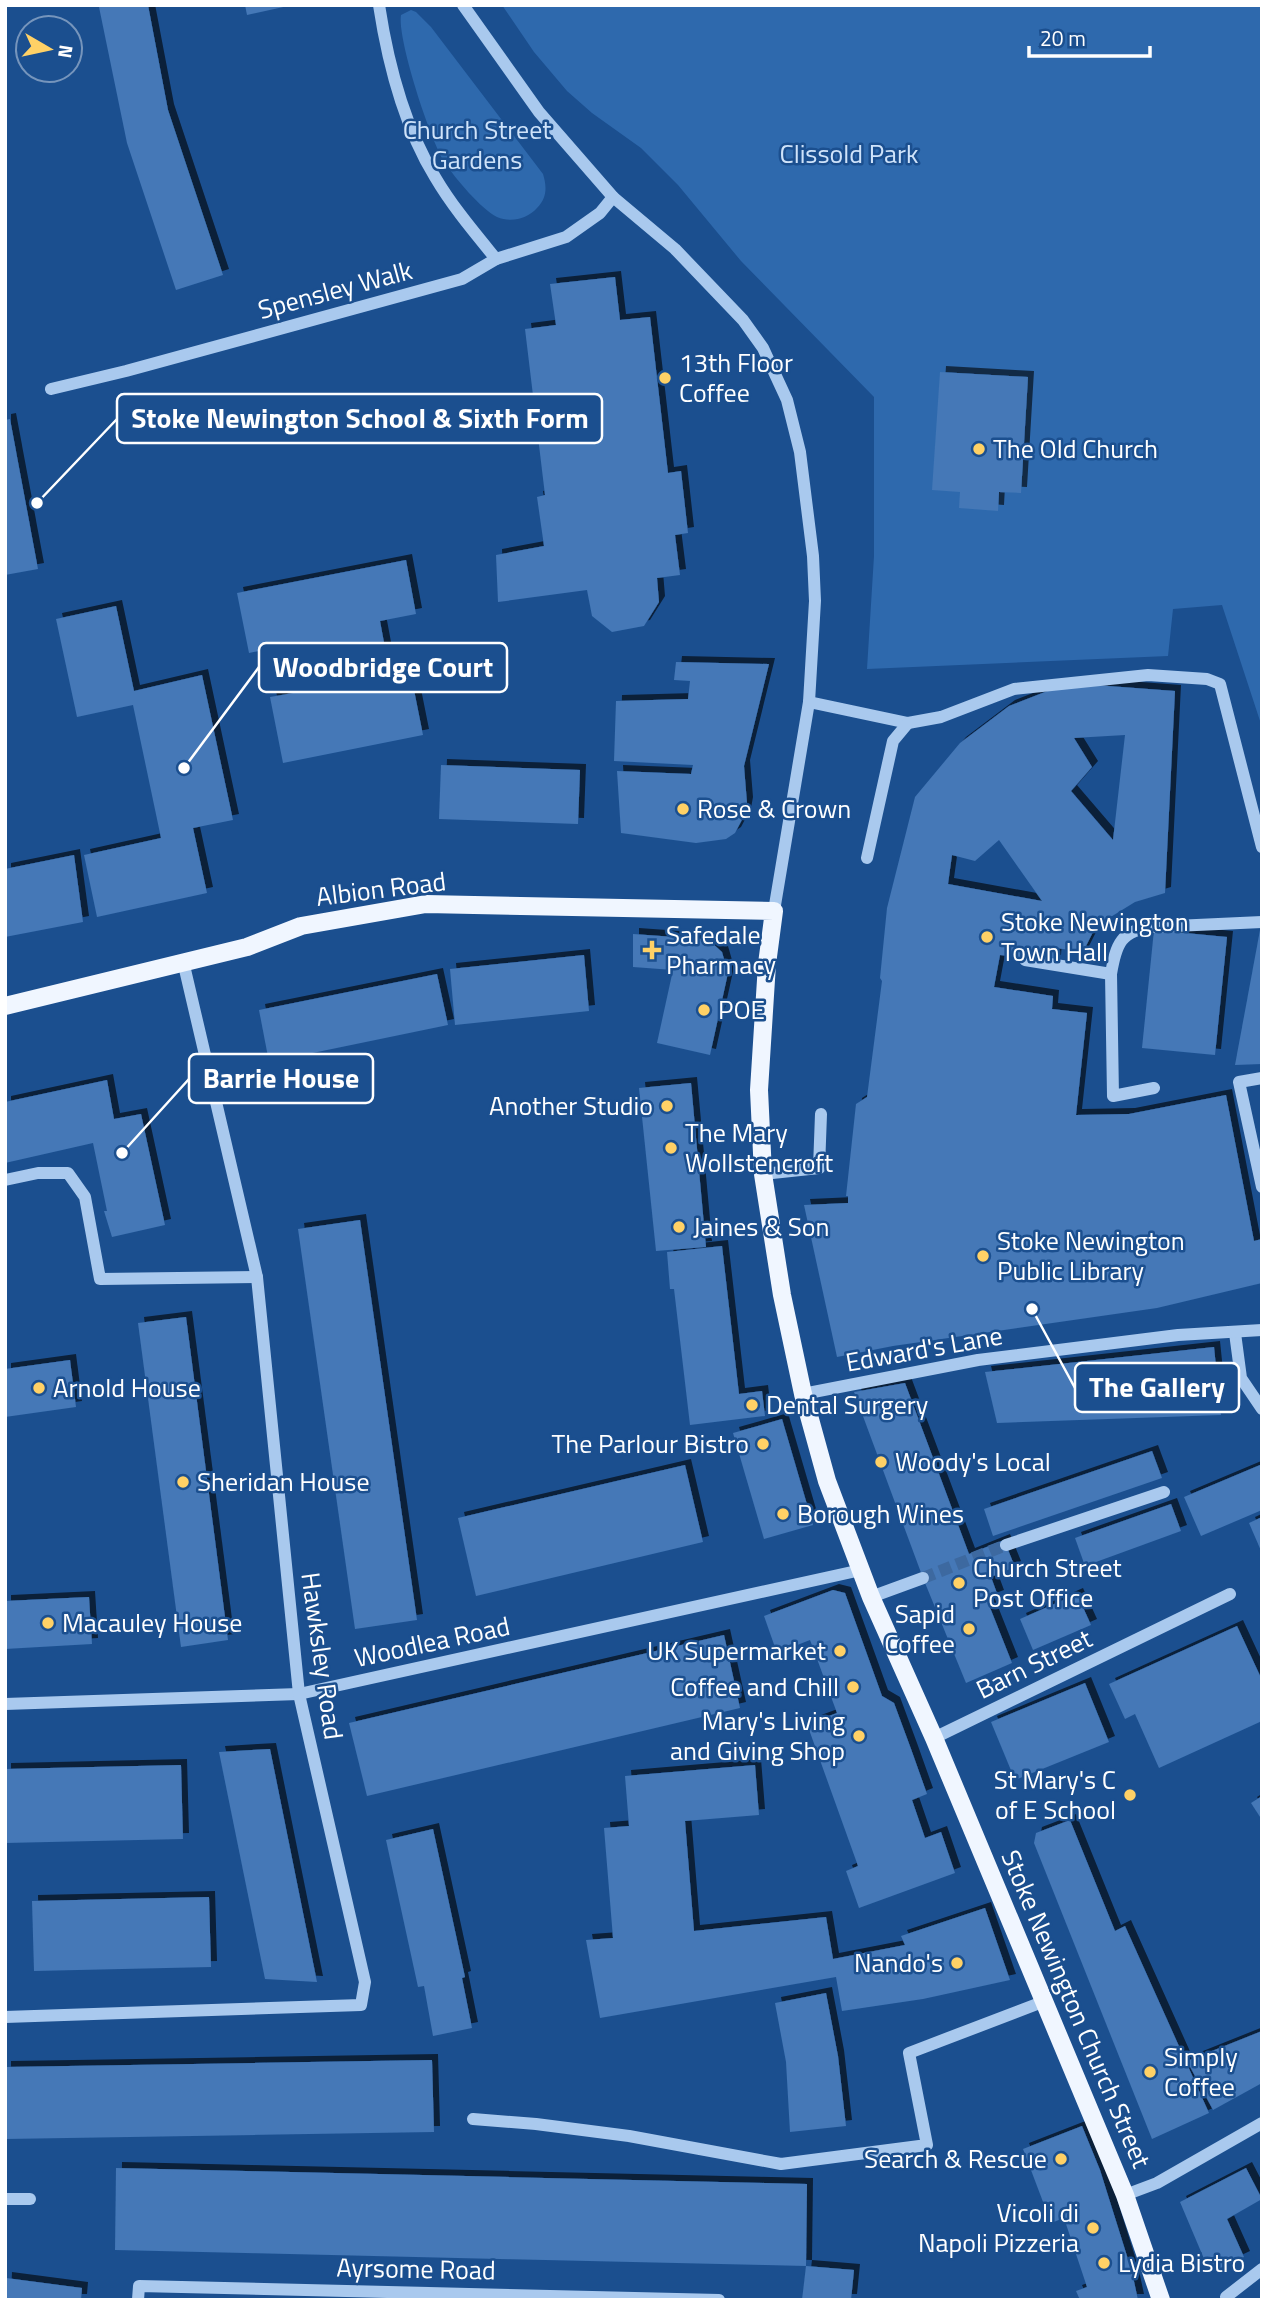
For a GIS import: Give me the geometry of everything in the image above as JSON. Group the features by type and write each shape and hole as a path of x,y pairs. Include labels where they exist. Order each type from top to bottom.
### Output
{"main road":[{"name":"Albion Road","path":"5,1006 247,947 301,926 426,904 774,911"},
{"name":"Stoke Newington Church Street","path":"774,911 767,964 760,1077 763,1174 782,1295 803,1394 827,1480 861,1570 1125,2195 1161,2300"}],"street":[{"path":"379,5 396,85 411,128 434,175 460,215 496,259"},
{"name":"Stoke Newington Church Street","path":"463,5 539,112 613,197 675,249 743,320 770,360 787,400 800,452 813,556 815,601 809,702 774,911"},
{"name":"Spensley Walk","path":"51,389 462,279 496,259 566,237 600,213 613,197"},
{"path":"809,702 908,723 941,717 1014,689 1148,675 1207,679 1220,684 1262,847"},
{"path":"867,858 892,741 908,723"},
{"path":"1154,1088 1113,1096 1111,974 1114,958 1125,935 1137,929 1262,922"},
{"path":"1025,960 1111,974"},
{"name":"Hawksley Road","path":"5,2017 361,2005 365,1982 299,1695 257,1277 183,961"},
{"path":"1262,1078 1239,1082 1262,1188"},
{"path":"763,1174 819,1168 821,1114"},
{"path":"5,1180 38,1172 68,1173 85,1197 100,1279 257,1277"},
{"name":"Edward's Lane","path":"803,1394 978,1360 1178,1335 1262,1330"},
{"path":"1235,1333 1241,1378 1262,1409"},
{"path":"1006,1545 1164,1492"},
{"name":"Woodlea Road","path":"5,1703 299,1695 861,1570"},
{"path":"872,1597 923,1578"},
{"name":"Barn Street","path":"934,1738 1230,1594"},
{"path":"473,2119 629,2136 781,2164 927,2145 909,2053 1045,2001"},
{"path":"1125,2195 1157,2183 1262,2123"},
{"path":"5,2199 30,2199"},
{"path":"1226,2297 1262,2269"},
{"name":"Ayrsome Road","path":"138,2300 139,2286 712,2299"}],"green space":[{"name":"Clissold Park","path":"502,5 1262,5 1262,727 1222,605 1173,609 1168,656 867,669 874,556 874,397 741,261 678,185 641,148 592,113 567,91 534,52"},
{"name":"Church Street Gardens","path":"411,10 431,27 543,174 544,196 528,215 513,220 497,217 476,200 445,163 424,113 404,45 401,15"}],"building":[{"path":"148,5 168,110 223,275 176,290 127,143 99,7"},
{"path":"245,5 288,5 288,6 247,15"},
{"path":"615,277 620,320 650,317 668,473 681,471 688,533 675,535 680,575 657,578 659,602 644,626 612,632 592,616 587,590 498,602 496,555 544,546 537,497 545,495 525,329 556,325 550,284"},
{"name":"The Old Church","path":"940,372 1028,377 1021,493 999,492 998,511 959,508 960,492 932,490"},
{"path":"10,419 38,569 5,575 5,420"},
{"path":"406,560 416,614 380,621 388,664 408,660 423,735 283,763 270,697 293,693 284,646 249,653 237,593"},
{"path":"116,606 134,691 202,675 233,820 193,828 207,893 97,917 84,855 161,838 133,705 77,717 56,619"},
{"path":"676,662 769,664 744,766 747,803 745,814 735,833 726,839 696,843 621,833 617,771 691,774 693,765 614,761 616,701 688,699 690,681 674,680"},
{"name":"Stoke Newington Town Hall","path":"1068,683 1175,691 1165,893 1135,902 1096,926 1083,952 1056,948 1055,961 1000,955 994,987 1053,996 1052,1009 1087,1013 1076,1115 1129,1114 1226,1095 1254,1241 1262,1239 1262,1283 1157,1308 893,1346 837,1357 804,1205 848,1203 846,1196 856,1104 867,1097 882,981 880,978 887,908 915,797 960,743 1009,706","holes":["1125,735 1113,840 1071,791 1092,767 1074,738","999,840 1042,901 948,884 952,855 975,861"]},
{"path":"441,765 580,770 578,824 439,819"},
{"path":"74,855 83,922 5,937 5,869"},
{"path":"1154,930 1227,937 1215,1055 1142,1048"},
{"path":"1260,930 1262,1064 1235,1065"},
{"path":"633,934 703,939 722,952 728,973 710,1055 657,1043 673,970 633,967"},
{"path":"584,955 589,1011 455,1025 450,969"},
{"path":"437,974 448,1025 269,1062 259,1010"},
{"path":"107,1080 114,1119 141,1114 165,1225 112,1237 104,1211 107,1211 93,1143 5,1163 5,1102"},
{"path":"691,1083 706,1247 656,1251 639,1088"},
{"path":"360,1220 417,1620 355,1629 298,1229"},
{"path":"722,1246 739,1394 762,1391 765,1416 690,1425 667,1252"},
{"name":"Sheridan House","path":"186,1317 228,1640 181,1647 138,1323"},
{"path":"1214,1347 1221,1415 997,1423 985,1372"},
{"name":"Arnold House","path":"70,1360 76,1407 5,1417 5,1369"},
{"path":"905,1383 969,1554 1004,1540 1015,1567 991,1577 998,1596 987,1600 1012,1663 966,1683 923,1578 854,1392"},
{"path":"782,1419 813,1525 764,1539 733,1433"},
{"path":"1152,1451 1162,1478 993,1536 984,1509"},
{"path":"685,1465 703,1542 476,1596 458,1518"},
{"path":"1260,1465 1262,1510 1201,1536 1184,1497"},
{"path":"1171,1504 1181,1531 1085,1566 1075,1538"},
{"path":"1262,1517 1262,1553 1249,1523"},
{"path":"833,1590 845,1593 882,1696 894,1703 927,1794 912,1800 925,1838 941,1832 955,1873 859,1908 846,1871 858,1866 807,1724 837,1713 810,1640 777,1653 764,1616"},
{"path":"1077,1594 1091,1625 1033,1650 1020,1619"},
{"name":"Macauley House","path":"89,1597 92,1644 5,1649 5,1601"},
{"path":"1237,1626 1262,1680 1262,1721 1159,1768 1135,1714 1125,1719 1109,1684"},
{"path":"724,1635 740,1708 367,1796 349,1723"},
{"path":"1085,1683 1109,1742 1015,1780 991,1722"},
{"path":"270,1749 317,1982 265,1979 219,1752"},
{"path":"181,1765 183,1839 5,1843 5,1769"},
{"path":"755,1765 759,1815 685,1821 694,1931 826,1917 833,1959 905,1945 901,1936 985,1908 1010,1980 923,1999 842,2011 836,1977 600,2018 586,1940 613,1938 604,1828 629,1826 625,1776"},
{"path":"1262,1796 1262,1820 1251,1803"},
{"path":"1070,1820 1115,1931 1125,1926 1209,2113 1152,2139 1034,1843 1036,1833"},
{"path":"433,1829 465,1977 462,1978 472,2028 433,2036 424,1986 418,1987 386,1840"},
{"path":"209,1897 211,1967 34,1971 32,1901"},
{"path":"826,1993 838,2056 846,2126 790,2132 786,2062 775,2003"},
{"path":"1262,2031 1262,2083 1213,2110 1187,2061"},
{"path":"432,2060 434,2132 5,2139 5,2067"},
{"path":"1082,2126 1100,2170 1138,2300 1080,2300 1076,2291 1087,2287 1064,2218 1051,2223 1023,2149"},
{"path":"116,2168 807,2184 806,2266 115,2250"},
{"path":"1246,2168 1262,2199 1227,2219 1244,2257 1210,2273 1180,2202"},
{"path":"806,2266 854,2270 851,2300 802,2300"},
{"path":"6,2278 82,2288 81,2300 5,2300"}],"tunnel":[{"path":"923,1578 1006,1545"}],"place":[{"name":"13th Floor Coffee","path":"665,378"},
{"name":"The Old Church","path":"979,449"},
{"name":"Stoke Newington School & Sixth Form","path":"37,503"},
{"name":"Woodbridge Court","path":"184,768"},
{"name":"Rose & Crown","path":"683,809"},
{"name":"Stoke Newington Town Hall","path":"987,937"},
{"name":"Safedale Pharmacy","path":"652,950"},
{"name":"POE","path":"704,1010"},
{"name":"Another Studio","path":"667,1106"},
{"name":"The Mary Wollstencroft","path":"671,1148"},
{"name":"Barrie House","path":"122,1153"},
{"name":"Jaines & Son","path":"679,1227"},
{"name":"Stoke Newington Public Library","path":"983,1256"},
{"name":"The Gallery","path":"1032,1309"},
{"name":"Arnold House","path":"39,1388"},
{"name":"Dental Surgery","path":"752,1405"},
{"name":"The Parlour Bistro","path":"763,1444"},
{"name":"Woody's Local","path":"881,1462"},
{"name":"Sheridan House","path":"183,1482"},
{"name":"Borough Wines","path":"783,1514"},
{"name":"Church Street Post Office","path":"959,1583"},
{"name":"Macauley House","path":"48,1623"},
{"name":"Sapid Coffee","path":"969,1629"},
{"name":"UK Supermarket","path":"840,1651"},
{"name":"Coffee and Chill","path":"853,1687"},
{"name":"Mary's Living and Giving Shop","path":"859,1736"},
{"name":"St Mary's C of E School","path":"1130,1795"},
{"name":"Nando's","path":"957,1963"},
{"name":"Simply Coffee","path":"1150,2072"},
{"name":"Search & Rescue","path":"1061,2159"},
{"name":"Vicoli di Napoli Pizzeria","path":"1093,2228"},
{"name":"Lydia Bistro","path":"1104,2263"}]}
